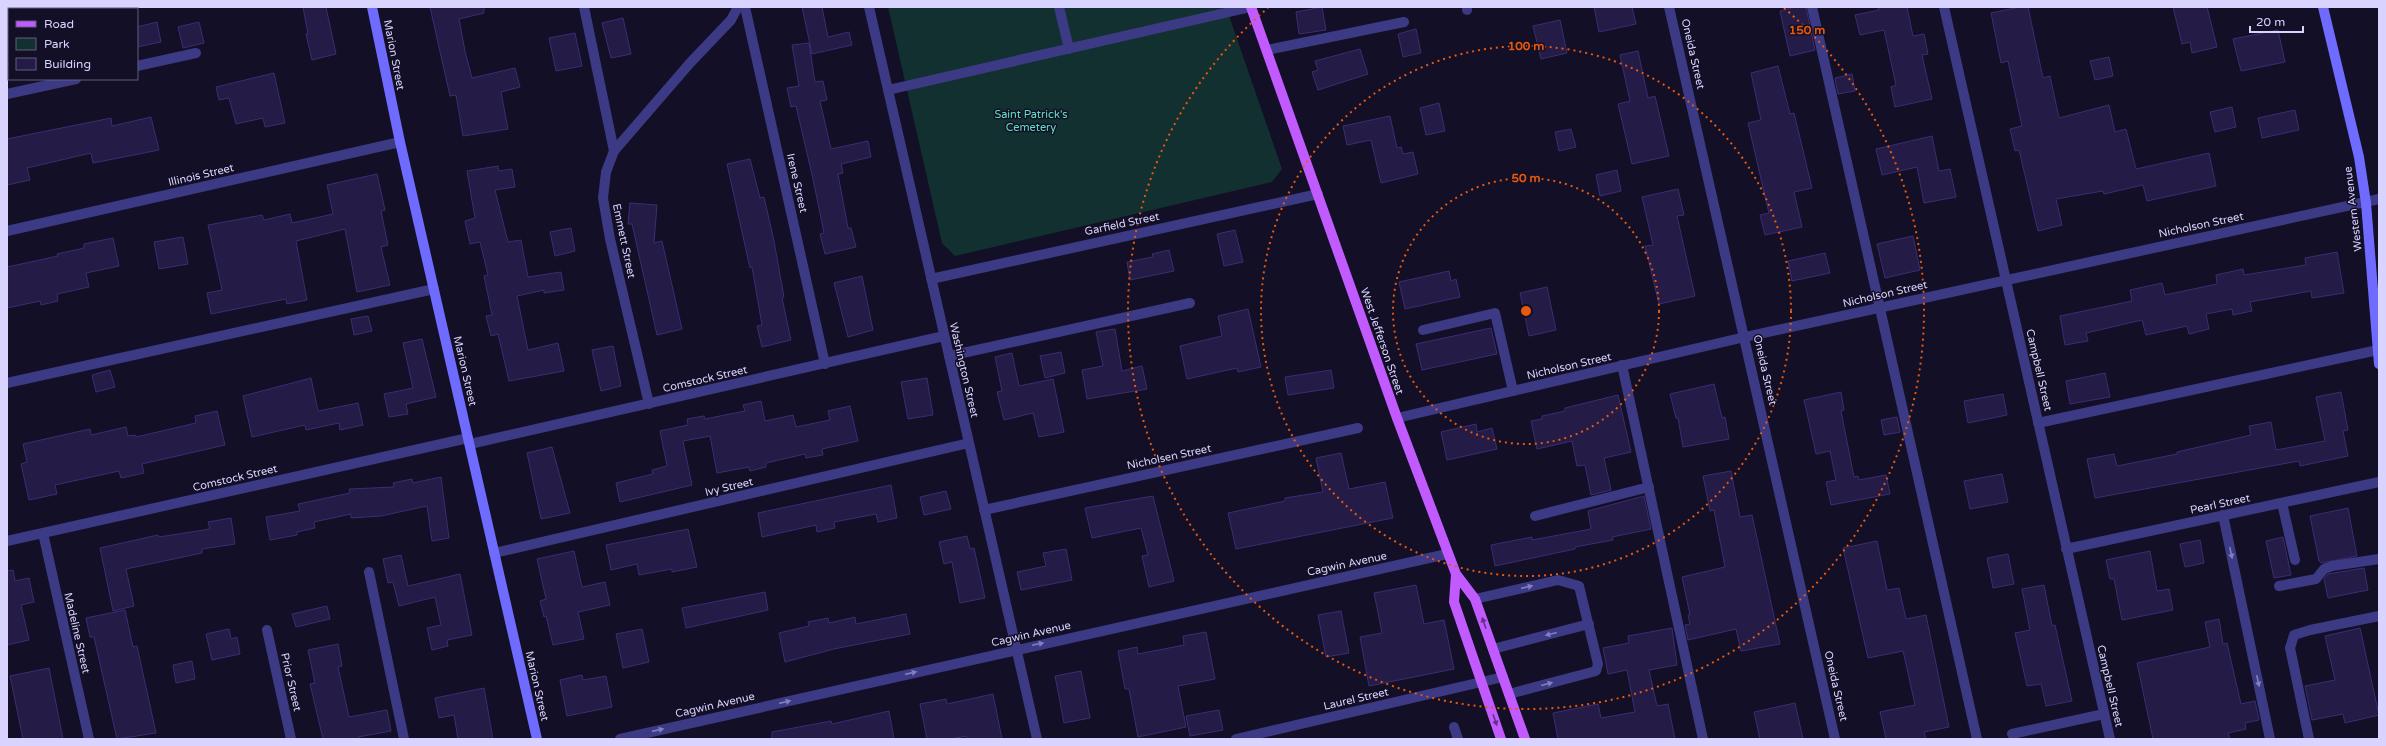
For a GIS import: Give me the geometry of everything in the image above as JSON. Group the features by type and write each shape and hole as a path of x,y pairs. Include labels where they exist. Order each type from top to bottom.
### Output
{"main road":[{"name":"West Jefferson Street","path":"1251,7 1397,418 1456,574 1454,602 1501,739"},
{"path":"1456,574 1475,599 1526,739"}],"street":[{"name":"Marion Street","path":"372,7 400,142 537,739"},
{"path":"584,7 614,151"},
{"name":"Emmett Street","path":"650,404 610,239 603,198 606,172 614,151 690,63 730,20 738,7"},
{"name":"Irene Street","path":"745,7 825,364"},
{"name":"Washington Street","path":"869,7 1037,739"},
{"path":"1059,7 1069,48"},
{"path":"888,90 1251,7"},
{"name":"Oneida Street","path":"1669,7 1835,739"},
{"path":"1812,7 1878,308 1977,739"},
{"name":"Campbell Street","path":"1944,7 2110,739"},
{"name":"Western Avenue","path":"2323,7 2359,157 2366,203 2379,364"},
{"path":"1267,50 1404,22"},
{"path":"138,66 196,53"},
{"path":"7,94 71,80"},
{"name":"Illinois Street","path":"7,231 400,142"},
{"name":"Garfield Street","path":"931,279 1318,194"},
{"name":"Nicholson Street","path":"1397,418 1745,337 2379,199"},
{"path":"7,382 434,289"},
{"path":"949,356 1190,303"},
{"path":"1423,330 1495,313 1513,391"},
{"name":"Comstock Street","path":"7,541 469,441 650,404 944,336"},
{"path":"2038,423 2378,350"},
{"path":"1622,366 1703,739"},
{"name":"Nicholsen Street","path":"984,510 1358,428"},
{"name":"Ivy Street","path":"494,553 969,443"},
{"name":"Pearl Street","path":"2066,549 2379,482"},
{"path":"1535,516 1649,487"},
{"path":"2282,503 2295,560"},
{"path":"2223,515 2270,739"},
{"name":"Madeline Street","path":"43,533 89,739"},
{"name":"Cagwin Avenue","path":"620,739 1016,649 1448,554"},
{"path":"2279,586 2316,579 2324,569 2332,566 2379,559"},
{"path":"369,572 404,739"},
{"path":"1475,599 1558,580 1579,586 1598,664 1596,671 1509,694"},
{"path":"2309,739 2290,648 2294,635 2379,616"},
{"path":"1493,649 1589,624"},
{"name":"Prior Street","path":"267,630 291,739"},
{"path":"1481,683 1503,677"},
{"name":"Laurel Street","path":"1236,739 1481,683"},
{"path":"2012,734 2104,714"},
{"path":"1454,727 1458,739"}],"green space":[{"name":"Saint Patrick's Cemetery","path":"888,7 1226,7 1282,169 1272,182 955,256 942,243"}],"building":[{"path":"303,7 326,7 336,54 312,60 306,34 308,34"},
{"path":"430,7 484,7 484,13 459,19 465,51 472,78 515,68 520,87 501,92 508,129 463,136 456,95 450,96"},
{"path":"802,7 822,7 828,37 849,32 852,45 812,54"},
{"path":"1322,7 1326,30 1299,34 1296,12"},
{"path":"1594,7 1632,7 1636,24 1599,32"},
{"path":"1795,7 1806,7 1815,50 1790,56 1780,11"},
{"path":"1878,7 1907,7 1913,36 1924,34 1928,54 1922,55 1932,99 1895,107 1891,87 1896,85 1884,30 1860,35 1855,15 1879,10"},
{"path":"2020,7 2028,7 2043,78 2050,76 2059,118 2109,105 2115,132 2126,129 2136,169 2209,153 2216,186 2147,201 2143,185 2104,194 2103,191 2056,199 2062,225 2038,231 2019,150 2015,151 2010,129 2022,126 2008,61 2001,63 1991,13"},
{"path":"2173,7 2207,7 2217,47 2192,53 2190,42 2182,44"},
{"path":"623,18 631,54 611,58 602,23"},
{"path":"1560,20 1567,53 1541,59 1533,26"},
{"path":"157,22 161,42 138,47 138,27"},
{"path":"199,22 204,43 183,48 178,27"},
{"path":"1416,29 1421,53 1403,57 1398,34"},
{"path":"2278,30 2285,62 2241,71 2233,39"},
{"path":"575,33 582,66 556,71 549,38"},
{"path":"809,43 815,82 823,81 827,100 820,101 831,149 868,141 871,157 841,164 843,173 838,174 848,228 851,228 856,247 825,254 820,234 824,233 813,179 796,106 791,107 787,88 799,86 792,45"},
{"path":"1360,49 1368,74 1318,90 1312,72 1318,70 1315,61"},
{"path":"1638,51 1648,98 1655,96 1669,156 1632,164 1618,104 1630,101 1620,55"},
{"path":"2109,57 2113,76 2095,80 2090,61"},
{"path":"1778,66 1790,114 1794,113 1812,188 1794,192 1802,227 1765,235 1760,215 1769,213 1748,123 1761,120 1751,73"},
{"path":"274,73 285,123 265,127 263,118 236,124 229,98 219,100 216,87"},
{"path":"1852,74 1855,91 1838,94 1835,78"},
{"path":"1439,103 1445,131 1426,135 1420,108"},
{"path":"2232,107 2236,127 2215,132 2210,112"},
{"path":"2295,110 2299,130 2262,138 2258,118"},
{"path":"1390,116 1397,148 1401,147 1403,154 1413,152 1418,174 1381,183 1371,140 1347,145 1343,126"},
{"path":"151,117 159,150 93,163 91,153 27,168 30,180 7,185 7,139 111,118 112,126"},
{"path":"1571,129 1576,147 1559,151 1555,132"},
{"path":"1932,136 1939,171 1950,169 1956,197 1924,203 1917,167 1882,175 1876,149"},
{"path":"750,159 760,198 764,197 774,241 784,297 782,298 791,340 762,347 757,326 762,325 752,267 750,268 727,164"},
{"path":"498,166 499,171 512,169 515,187 495,190 508,242 521,240 528,277 561,272 564,290 544,293 544,290 517,296 528,350 558,343 564,371 509,381 498,334 491,336 486,316 492,315 484,276 488,275 480,242 470,244 465,221 475,218 467,171"},
{"path":"1617,170 1621,191 1600,196 1596,175"},
{"path":"377,174 385,210 381,211 388,245 381,247 390,285 357,292 345,229 296,241 307,300 287,304 286,299 211,314 207,293 222,290 208,225 262,215 264,220 290,214 292,223 333,214 327,185"},
{"path":"1678,189 1684,215 1677,216 1695,296 1659,304 1645,246 1653,245 1642,197"},
{"path":"630,203 657,205 654,243 662,241 682,329 657,335 632,224 628,224"},
{"path":"571,228 575,251 555,256 550,232"},
{"path":"1235,230 1243,262 1224,266 1217,234"},
{"path":"1913,236 1920,270 1885,278 1877,244"},
{"path":"183,237 188,264 159,269 154,242"},
{"path":"113,238 119,266 86,273 89,287 57,294 58,301 41,305 40,301 7,308 7,267 58,256 57,254 84,248 84,244"},
{"path":"1169,250 1174,271 1130,280 1127,262 1153,257 1152,254"},
{"path":"2337,252 2344,293 2312,298 2311,291 2250,302 2252,311 2233,315 2232,309 2206,314 2209,329 2189,334 2187,326 2146,335 2142,320 2086,333 2088,341 2065,345 2060,316 2132,301 2130,290 2162,283 2165,295 2217,284 2216,275 2243,269 2244,275 2306,265 2305,258"},
{"path":"1825,253 1830,273 1792,281 1788,261"},
{"path":"1449,271 1451,281 1456,279 1460,297 1405,309 1399,282"},
{"path":"862,276 873,330 848,337 834,283"},
{"path":"1547,287 1556,330 1529,336 1520,293"},
{"path":"1248,309 1261,367 1238,372 1237,368 1187,379 1180,346 1222,336 1218,316"},
{"path":"368,316 372,331 354,335 351,319"},
{"path":"1491,328 1497,354 1422,370 1416,344"},
{"path":"1115,329 1122,371 1142,366 1147,389 1087,399 1082,370 1103,366 1096,332"},
{"path":"422,339 436,397 406,404 408,414 389,417 384,394 413,388 403,343"},
{"path":"613,346 621,386 601,391 592,350"},
{"path":"1061,352 1065,373 1045,378 1040,356"},
{"path":"1012,353 1019,386 1053,379 1064,432 1039,437 1033,413 1004,420 997,392 1002,391 995,357"},
{"path":"110,370 115,387 96,392 92,375"},
{"path":"1331,370 1334,388 1288,395 1285,377"},
{"path":"2105,373 2110,397 2070,404 2066,381"},
{"path":"311,378 318,411 358,403 363,425 340,430 339,423 306,430 305,425 252,437 243,396"},
{"path":"927,378 933,415 908,419 901,382"},
{"path":"1714,384 1722,418 1725,417 1729,439 1683,447 1678,418 1676,418 1670,394"},
{"path":"1841,392 1844,410 1841,411 1854,477 1858,476 1859,480 1886,475 1890,494 1831,505 1826,482 1836,480 1830,451 1816,454 1804,400"},
{"path":"2341,392 2348,430 2343,431 2348,456 2300,466 2299,461 2095,498 2087,459 2114,454 2117,466 2177,454 2177,452 2251,435 2249,426 2271,422 2276,450 2325,441 2316,397"},
{"path":"2003,394 2007,415 1968,423 1964,401"},
{"path":"1618,395 1631,452 1604,458 1611,490 1591,495 1585,465 1577,466 1572,441 1537,449 1531,421 1542,419 1542,416 1565,411 1565,408"},
{"path":"761,401 765,421 793,415 796,427 830,420 828,411 850,406 858,441 822,449 823,455 806,458 805,454 766,463 766,467 750,471 749,467 717,473 710,436 683,441 692,485 620,502 616,483 653,474 652,470 667,466 660,431 688,425 687,419 704,416 705,419 745,411 743,405"},
{"path":"217,411 225,445 142,464 144,473 121,478 119,471 55,485 57,494 29,500 21,464 27,462 23,444 90,429 91,435 126,427 128,436 135,435 136,437 196,423 195,416"},
{"path":"1897,417 1900,432 1884,435 1881,420"},
{"path":"1476,424 1477,432 1492,428 1497,449 1447,460 1441,432"},
{"path":"552,447 570,513 541,519 527,453"},
{"path":"1341,453 1349,489 1385,482 1393,518 1236,549 1228,513 1285,501 1285,498 1323,492 1316,458"},
{"path":"1731,471 1740,517 1752,515 1780,644 1741,651 1736,629 1688,640 1685,625 1690,624 1688,615 1690,615 1682,577 1725,567 1714,510 1710,511 1703,476"},
{"path":"2002,474 2008,502 1970,509 1964,481"},
{"path":"441,477 449,538 432,541 427,506 381,516 351,518 351,514 314,522 315,528 297,532 297,535 270,540 266,517 300,511 298,504 350,493 349,489 394,487 393,483 412,479 413,483"},
{"path":"891,485 897,518 878,522 876,514 834,522 835,528 817,532 816,525 762,537 758,513"},
{"path":"946,491 951,509 924,515 920,497"},
{"path":"1153,496 1174,581 1149,587 1142,556 1148,555 1141,528 1092,538 1085,508"},
{"path":"1644,496 1651,529 1612,537 1613,540 1575,547 1575,549 1495,566 1491,545 1532,537 1532,540 1591,529 1588,511"},
{"path":"2348,508 2357,556 2321,563 2319,561 2310,516"},
{"path":"231,518 235,544 202,549 202,553 126,569 134,606 113,611 100,548 158,535 159,537 210,529 208,522"},
{"path":"688,529 697,567 672,572 672,569 639,575 637,564 611,570 606,545"},
{"path":"967,536 970,549 974,548 985,598 960,603 952,562 944,564 939,542"},
{"path":"2283,537 2291,575 2274,578 2266,541"},
{"path":"2200,540 2204,563 2185,567 2180,544"},
{"path":"1877,541 1887,590 1899,588 1906,619 1926,615 1949,727 1924,732 1926,739 1886,739 1880,712 1915,705 1908,673 1903,651 1868,658 1843,548"},
{"path":"1066,549 1072,580 1021,590 1017,572 1046,566 1043,553"},
{"path":"574,551 582,587 605,582 610,605 578,612 584,639 553,645 546,616 544,617 540,601 546,599 537,559"},
{"path":"2150,551 2157,591 2169,589 2173,610 2122,620 2114,579 2110,579 2106,560"},
{"path":"2008,554 2014,584 1993,588 1987,558"},
{"path":"401,555 408,586 460,574 472,635 447,640 448,646 432,650 427,628 441,625 435,597 399,606 393,582 388,583 383,559"},
{"path":"2364,568 2368,590 2328,598 2324,579 2328,574"},
{"path":"13,570 15,581 29,578 34,602 21,605 29,640 7,645 7,571"},
{"path":"1416,585 1424,624 1444,620 1454,669 1369,686 1360,637 1382,633 1374,593"},
{"path":"2044,585 2052,626 2055,625 2072,701 2046,706 2041,684 2027,686 2015,633 2030,630 2022,589"},
{"path":"765,592 768,610 686,628 682,608"},
{"path":"327,606 330,619 296,627 292,614"},
{"path":"125,610 133,647 137,646 156,733 117,739 94,637 90,637 86,618"},
{"path":"1341,611 1349,653 1326,657 1318,615"},
{"path":"906,614 910,634 834,649 785,662 779,633 809,626 808,622 828,618 829,623 855,617 856,624"},
{"path":"2219,619 2223,644 2227,643 2241,704 2255,701 2259,720 2245,723 2246,729 2228,733 2230,739 2153,739 2137,663 2210,647 2205,622"},
{"path":"1672,628 1677,665 1649,670 1657,706 1668,704 1675,739 1558,739 1553,713 1598,704 1601,718 1635,712 1627,670 1608,674 1603,648 1629,643 1628,636"},
{"path":"2360,628 2379,715 2345,723 2343,714 2312,720 2305,686 2335,680 2325,636"},
{"path":"229,629 231,639 237,637 240,654 212,660 206,634"},
{"path":"642,629 649,662 623,668 616,634"},
{"path":"1206,632 1215,679 1178,686 1186,727 1138,737 1129,689 1125,689 1118,651 1137,647 1138,654 1184,645 1183,636"},
{"path":"338,644 342,666 338,667 349,717 387,710 391,731 358,737 359,739 323,739 310,684 315,683 308,650"},
{"path":"192,661 195,679 176,683 173,665"},
{"path":"49,668 63,739 23,739 10,676"},
{"path":"1081,671 1090,718 1064,723 1055,676"},
{"path":"582,675 583,680 606,676 612,707 567,716 560,680"},
{"path":"484,688 493,739 458,739 454,715 439,718 435,698"},
{"path":"993,694 1002,739 966,739 966,736 951,739 927,739 920,704 946,699 947,704"},
{"path":"1795,703 1803,739 1760,739 1754,712"},
{"path":"1219,710 1223,730 1190,736 1186,716"},
{"path":"889,711 894,739 772,739 772,732 831,721 832,724"}]}
